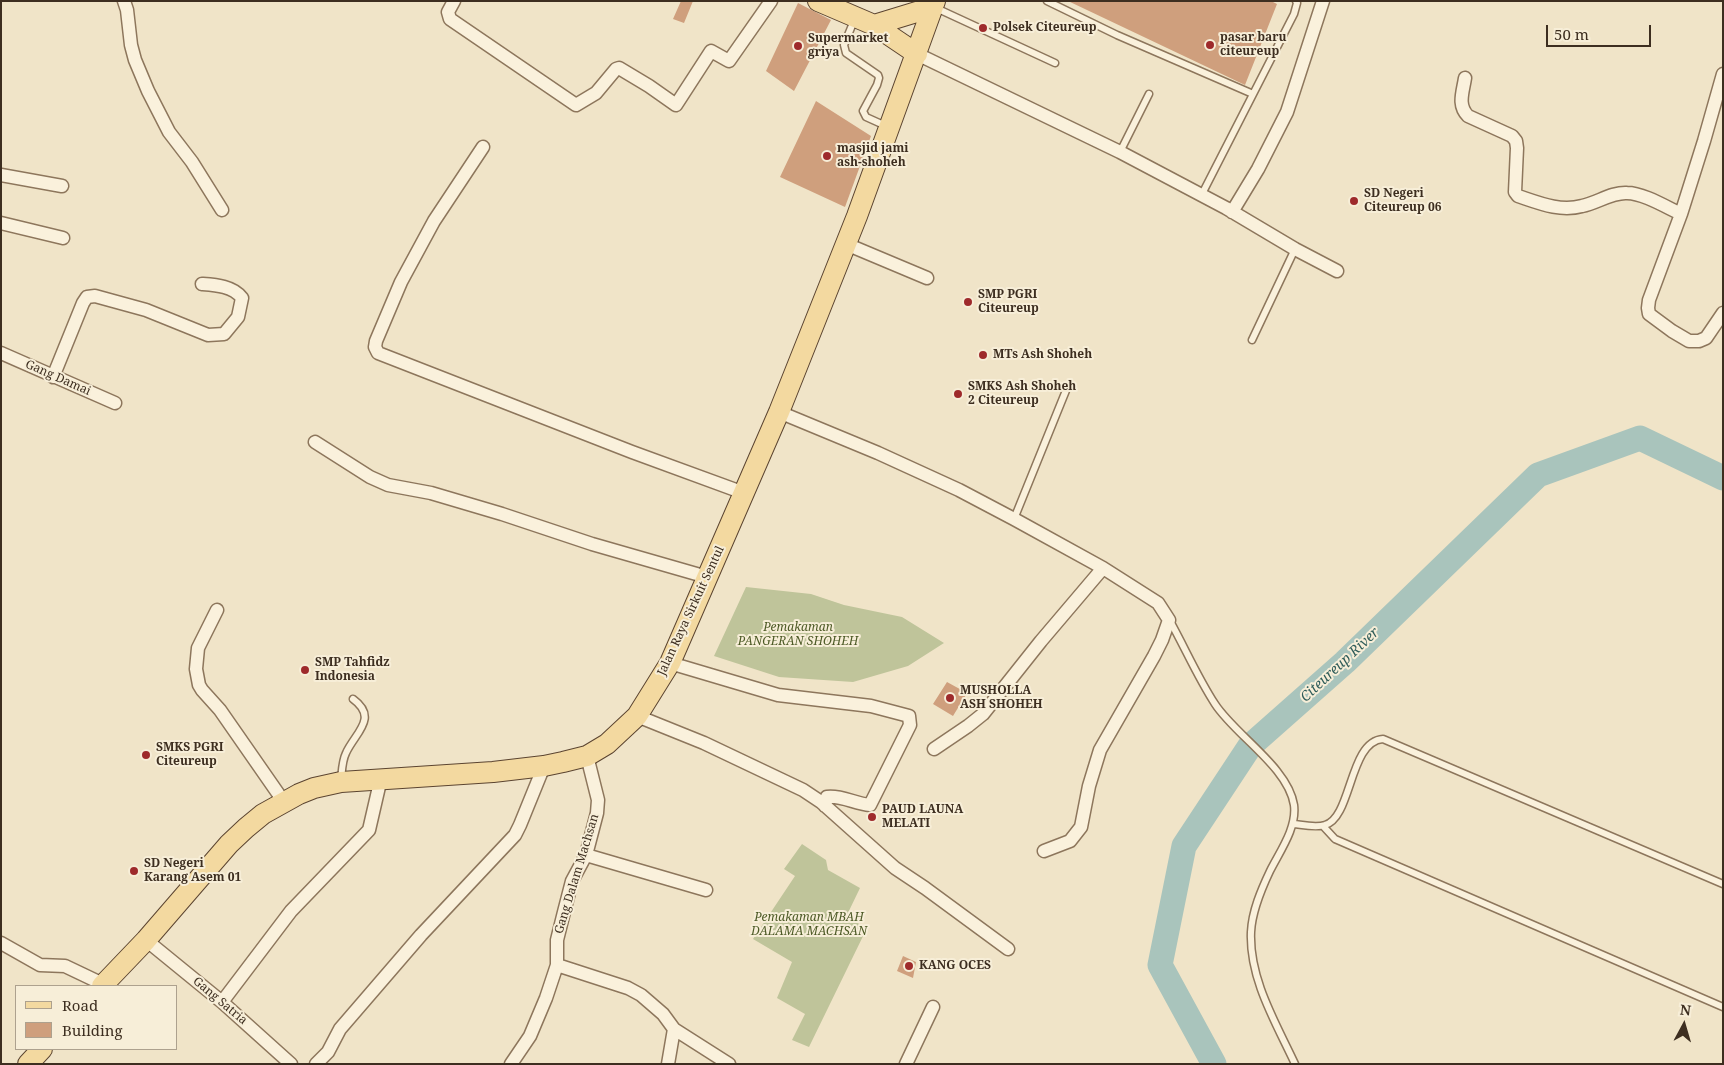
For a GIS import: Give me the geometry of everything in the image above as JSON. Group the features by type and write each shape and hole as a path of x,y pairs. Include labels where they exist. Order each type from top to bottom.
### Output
{"main road":[{"path":"818,1 874,25 917,54"},
{"path":"874,25 934,4"},
{"name":"Jalan Raya Sirkuit Sentul","path":"105,985 229,844 252,823 284,802 314,788 341,782 493,772 544,766 587,756 607,744 637,716 670,662 779,412 846,244 934,4"},
{"path":"28,1064 41,1050"}],"street":[{"path":"124,1 127,10 131,45 148,91 169,132 192,162 222,210"},
{"path":"454,1 448,12 450,19 576,105 596,93 616,69 619,68 676,105 711,51 729,61 771,1"},
{"path":"1229,210 1273,127 1281,108 1315,1"},
{"path":"1229,210 1258,169 1282,124 1323,1"},
{"path":"917,54 1120,152 1229,210 1337,271"},
{"path":"1723,74 1681,214 1648,300 1649,314 1689,341 1699,341 1706,338 1723,313"},
{"path":"1465,78 1461,104 1463,111 1468,116 1512,136 1516,141 1515,192 1518,196 1551,207 1572,208 1629,192 1681,214"},
{"path":"483,147 434,221 401,282 376,341 375,347 378,353 632,452 744,493"},
{"path":"1,175 62,186"},
{"path":"1,223 63,238"},
{"path":"846,244 927,278"},
{"path":"53,377 87,297 95,296 146,310 208,334 224,334 238,317 242,298 238,292 226,287 202,284"},
{"name":"Gang Damai","path":"1,353 114,403"},
{"path":"779,412 886,456 959,490 1014,519 1103,568 1158,603 1169,620 1154,656 1100,750 1089,786 1081,827 1070,841 1044,850"},
{"path":"315,442 370,477 388,485 431,493 592,544 707,577"},
{"path":"934,749 983,714 1041,641 1103,568"},
{"path":"217,610 198,648 196,669 199,685 220,710 284,802"},
{"path":"670,662 778,695 871,706 909,716 910,725 870,805 835,796 827,797 825,806"},
{"path":"637,716 704,743 803,790 825,806 895,868 1008,949"},
{"name":"Gang Dalam Machsan","path":"557,965 556,940 572,881 586,855 597,813 598,800 587,756"},
{"path":"316,1064 328,1052 340,1029 415,942 515,835 544,766"},
{"path":"222,1002 291,911 369,830 381,778"},
{"path":"586,855 706,890"},
{"name":"Gang Satria","path":"146,940 222,1002 291,1064"},
{"path":"1,943 40,965 65,966 102,985"},
{"path":"511,1064 530,1036 557,965 628,988 654,1005 674,1029 729,1064"},
{"path":"906,1064 933,1007"},
{"path":"668,1064 674,1029"}],"lane":[{"path":"1047,1 1117,35 1252,94"},
{"path":"1200,196 1298,2"},
{"path":"934,4 1055,63"},
{"path":"855,17 844,45 846,54 879,78 864,109 864,114 866,118 890,128"},
{"path":"1120,152 1150,94"},
{"path":"1252,340 1295,249"},
{"path":"1014,519 1067,388"},
{"path":"1169,620 1216,706 1281,776 1292,795 1294,824 1260,892 1251,930 1254,967 1262,992 1295,1064"},
{"path":"341,782 344,756 364,721 364,710 353,699"},
{"path":"1294,824 1323,826 1336,819 1366,749 1376,740 1383,739 1723,884"},
{"path":"1323,826 1335,839 1723,1007"}],"green space":[{"name":"Pemakaman PANGERAN SHOHEH","path":"746,587 811,594 844,605 902,617 944,643 908,666 853,682 779,677 714,656"},
{"name":"Pemakaman MBAH DALAMA MACHSAN","path":"802,844 826,860 828,870 860,888 846,917 867,928 809,1047 792,1040 805,1014 777,998 792,962 753,939 795,876 784,869"}],"building":[{"path":"681,1 693,1 684,23 673,19"},
{"name":"pasar baru citeureup","path":"1068,1 1271,1 1277,4 1245,85"},
{"name":"Supermarket griya","path":"798,3 831,20 794,91 766,71"},
{"name":"masjid jami ash-shoheh","path":"816,101 871,136 845,207 780,177"},
{"name":"MUSHOLLA ASH SHOHEH","path":"947,682 967,693 953,716 933,704"},
{"name":"KANG OCES","path":"903,956 916,962 913,978 897,971"}],"waterway":[{"name":"Citeureup River","path":"1214,1064 1160,965 1184,846 1250,746 1345,662 1538,475 1640,438 1723,478"}],"place":[{"name":"Polsek Citeureup","path":"983,28"},
{"name":"pasar baru citeureup","path":"1210,45"},
{"name":"Supermarket griya","path":"798,46"},
{"name":"masjid jami ash-shoheh","path":"827,156"},
{"name":"SD Negeri Citeureup 06","path":"1354,201"},
{"name":"SMP PGRI Citeureup","path":"968,302"},
{"name":"MTs Ash Shoheh","path":"983,355"},
{"name":"SMKS Ash Shoheh 2 Citeureup","path":"958,394"},
{"name":"SMP Tahfidz Indonesia","path":"305,670"},
{"name":"MUSHOLLA ASH SHOHEH","path":"950,698"},
{"name":"SMKS PGRI Citeureup","path":"146,755"},
{"name":"PAUD LAUNA MELATI","path":"872,817"},
{"name":"SD Negeri Karang Asem 01","path":"134,871"},
{"name":"KANG OCES","path":"909,966"}]}
